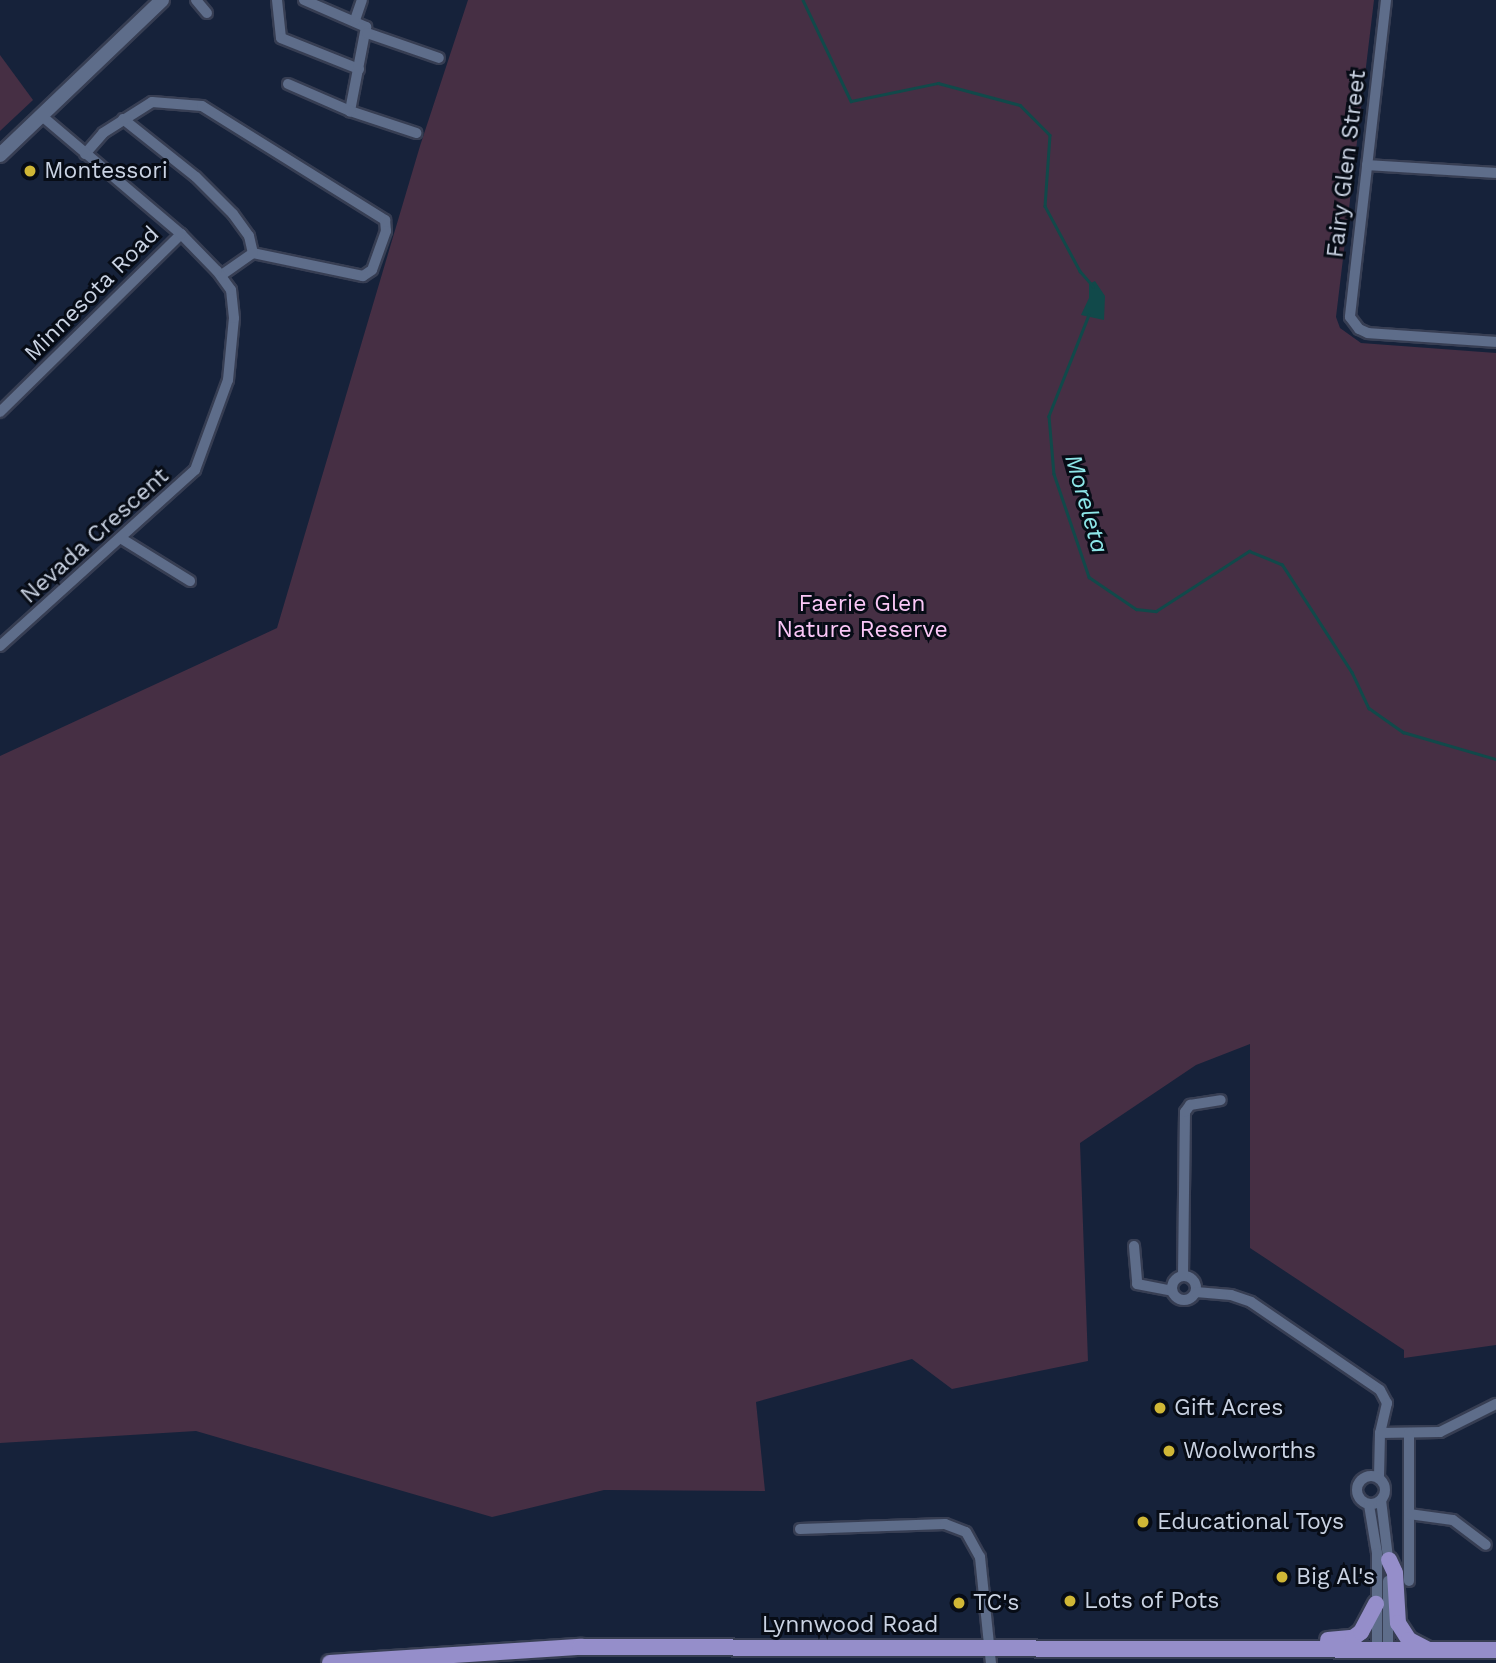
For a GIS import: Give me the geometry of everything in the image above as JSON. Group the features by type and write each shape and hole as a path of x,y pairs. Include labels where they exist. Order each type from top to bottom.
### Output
{"main road":[{"path":"1389,1560 1395,1573 1398,1623 1409,1640 1427,1649"},
{"path":"1236,1649 1274,1641 1353,1638 1364,1629 1376,1604"},
{"name":"Lynnwood Road","path":"330,1663 580,1647 990,1655 1236,1649 1384,1656 1427,1649 1496,1650"}],"street":[{"path":"0,155 162,0"},
{"path":"196,0 207,13"},
{"path":"277,0 281,38 359,69"},
{"path":"304,0 366,27 367,33 350,111"},
{"path":"355,20 362,0"},
{"name":"Fairy Glen Street","path":"1386,0 1349,309 1359,329 1496,342"},
{"path":"367,33 439,58"},
{"path":"288,84 350,111 416,133"},
{"path":"85,154 95,140 123,119 159,101 212,109 263,146 385,220 386,231 372,270 363,276 253,253 221,275"},
{"name":"Nevada Crescent","path":"0,646 188,480 209,438 228,380 233,330 235,303 221,275 181,234 42,116"},
{"path":"123,119 233,214 249,236 253,253"},
{"path":"1367,165 1496,173"},
{"name":"Minnesota Road","path":"0,412 181,234"},
{"path":"122,539 190,581"},
{"path":"1183,1276 1185,1112 1190,1105 1221,1100"},
{"path":"1133,1246 1137,1284 1172,1291 1184,1300 1196,1292 1231,1294 1251,1302 1372,1382 1387,1403 1379,1451 1379,1478 1385,1486 1381,1500 1389,1560 1384,1656"},
{"path":"1172,1291 1176,1280 1183,1276 1194,1280 1196,1292"},
{"path":"1380,1433 1445,1431 1496,1404"},
{"path":"1409,1433 1409,1581"},
{"path":"1379,1451 1357,1495 1369,1504 1377,1553 1376,1604 1384,1656"},
{"path":"1364,1478 1379,1478"},
{"path":"1369,1504 1381,1500"},
{"path":"1409,1514 1453,1520 1486,1545"},
{"path":"800,1529 955,1526 965,1532 980,1557 990,1655"}],"green space":[{"name":"Faerie Glen Nature Reserve","path":"468,0 1374,0 1336,317 1340,328 1361,343 1496,353 1496,1345 1404,1358 1404,1350 1250,1248 1250,1044 1196,1065 1080,1143 1088,1361 952,1389 912,1359 756,1402 765,1491 604,1490 492,1517 196,1431 0,1443 0,756 277,628 420,146"},
{"path":"0,55 33,100 0,131"}],"shaded area":[{"path":"1095,281 1105,296 1104,320 1081,315 1089,298 1089,284"}],"waterway":[{"name":"Moreleta","path":"803,0 851,101 938,83 1020,105 1050,135 1045,206 1080,271 1093,286"},
{"name":"Moreleta","path":"1089,315 1049,416 1054,474 1089,577 1136,609 1156,611 1249,551 1282,564 1352,672 1369,708 1403,732 1496,759"}],"place":[{"name":"Montessori","path":"30,171"},
{"name":"Gift Acres","path":"1160,1408"},
{"name":"Woolworths","path":"1169,1451"},
{"name":"Educational Toys","path":"1143,1522"},
{"name":"Big Al's","path":"1282,1577"},
{"name":"Lots of Pots","path":"1070,1601"},
{"name":"TC's","path":"959,1603"}]}
